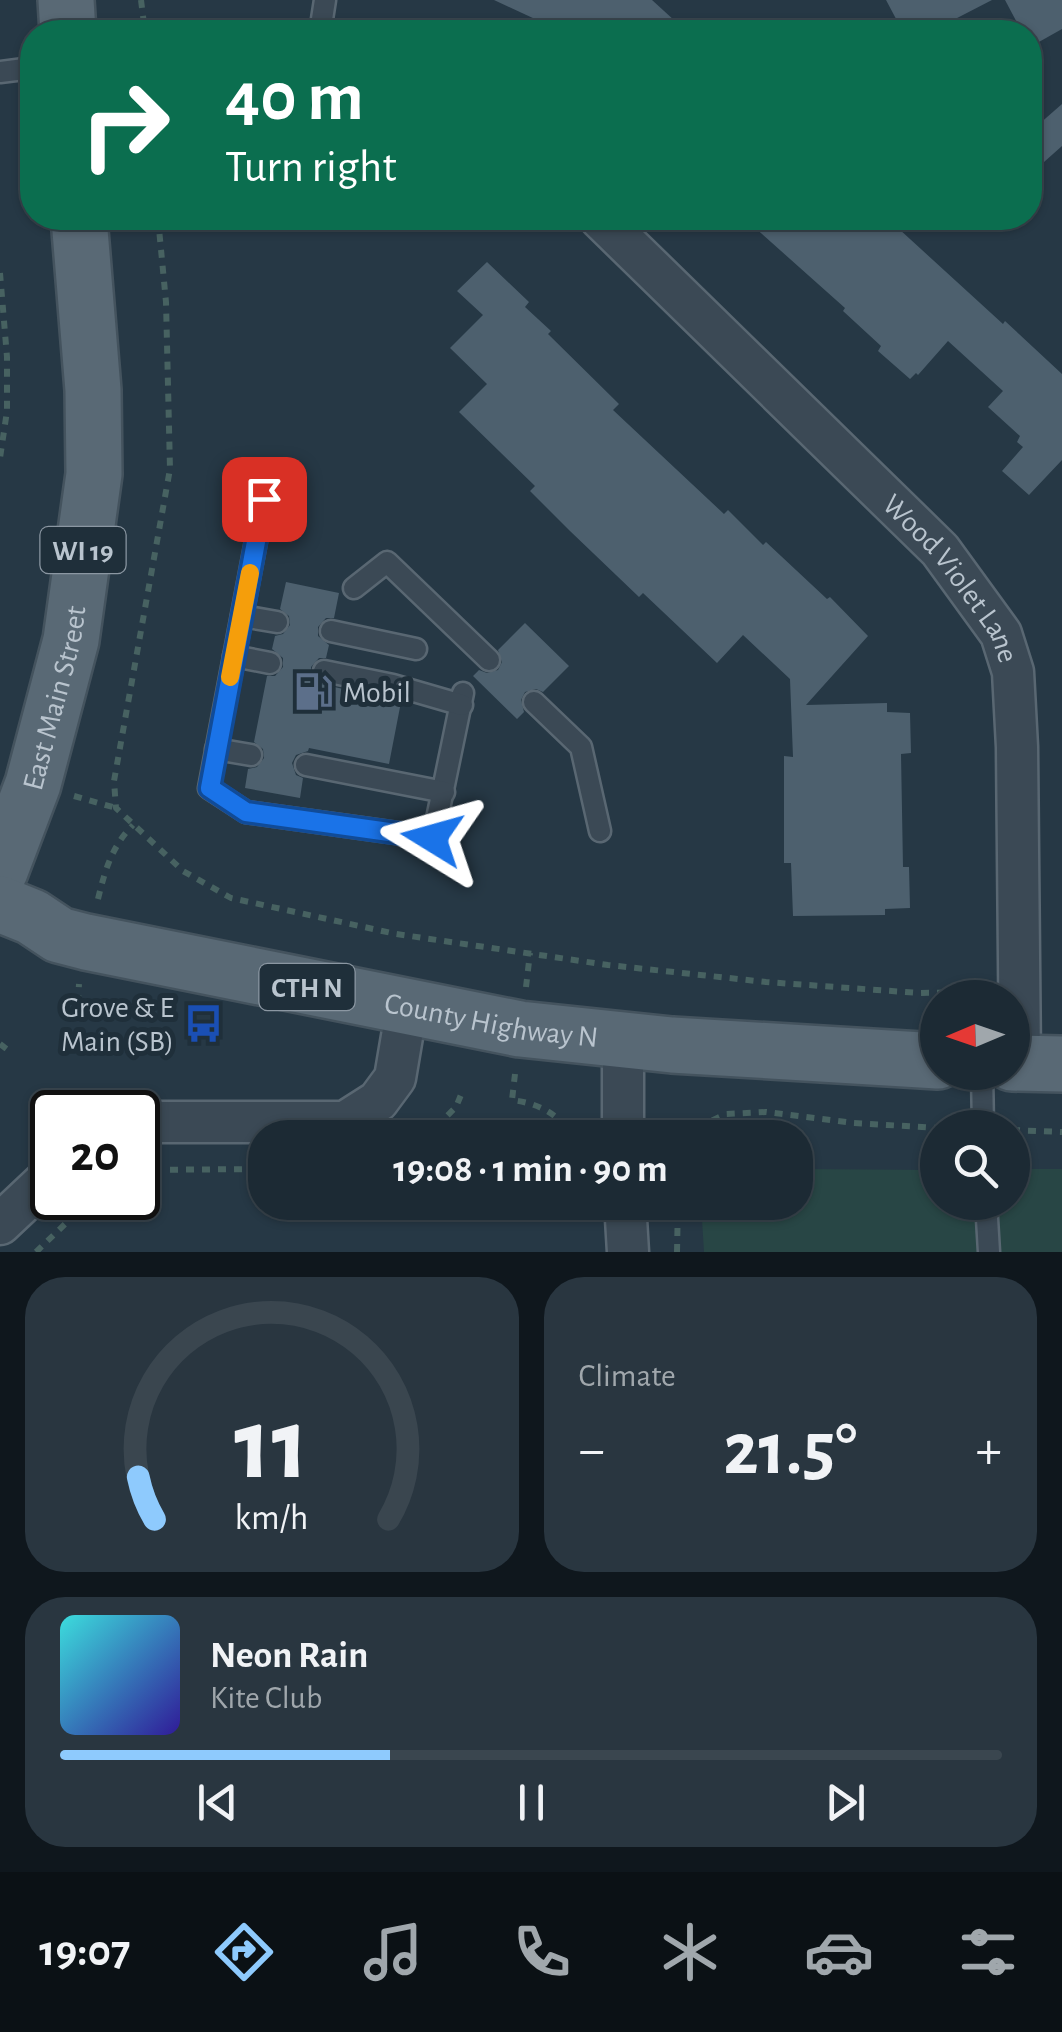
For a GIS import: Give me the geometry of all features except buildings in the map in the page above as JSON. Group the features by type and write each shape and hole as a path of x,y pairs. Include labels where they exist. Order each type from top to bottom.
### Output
{"main road":[{"name":"East Main Street","path":"0,872 32,784 71,640 94,474 80,230"},
{"name":"County Highway N","path":"0,904 32,917 58,935 86,942 520,1030 920,1060"}],"street":[{"name":"Wood Violet Lane","path":"612,230 940,550 1001,634 1013,672 1017,747 1018,980"},
{"path":"160,1122 345,1122 378,1101 395,1078 407,1007"},
{"path":"623,1040 623,1120"},
{"path":"0,1224 30,1195"},
{"path":"625,1220 628,1252"}],"lane":[{"path":"264,499 210,788 246,812 432,838 462,699 324,671"},
{"path":"354,588 387,562 489,660"},
{"path":"242,616 278,622"},
{"path":"332,632 416,649"},
{"path":"234,656 270,662"},
{"path":"534,702 581,747 600,831"},
{"path":"216,749 251,755"},
{"path":"306,766 444,792"},
{"path":"987,1220 989,1252"}],"path":[{"path":"0,273 7,357 0,458"},
{"path":"530,953 766,982 920,993"},
{"path":"0,1044 8,1050"},
{"path":"444,1120 456,1108 463,1090"},
{"path":"512,1100 542,1108 558,1120"},
{"path":"713,1120 726,1114 766,1112 854,1124 920,1127"},
{"path":"1030,1131 1062,1132"},
{"path":"160,1170 248,1169"},
{"path":"36,1252 69,1220"},
{"path":"678,1220 678,1252"}],"green space":[{"path":"813,1169 920,1170 920,1220 1030,1220 1030,1169 1062,1169 1062,1252 704,1252 702,1220 813,1220"}],"slow traffic":[{"path":"230,677 250,573"}],"place":[{"name":"Mobil","path":"313,692"},
{"name":"Grove & E Main (SB)","path":"204,1024"}],"route":[{"path":"264,499 210,788 246,812 432,838"}]}
